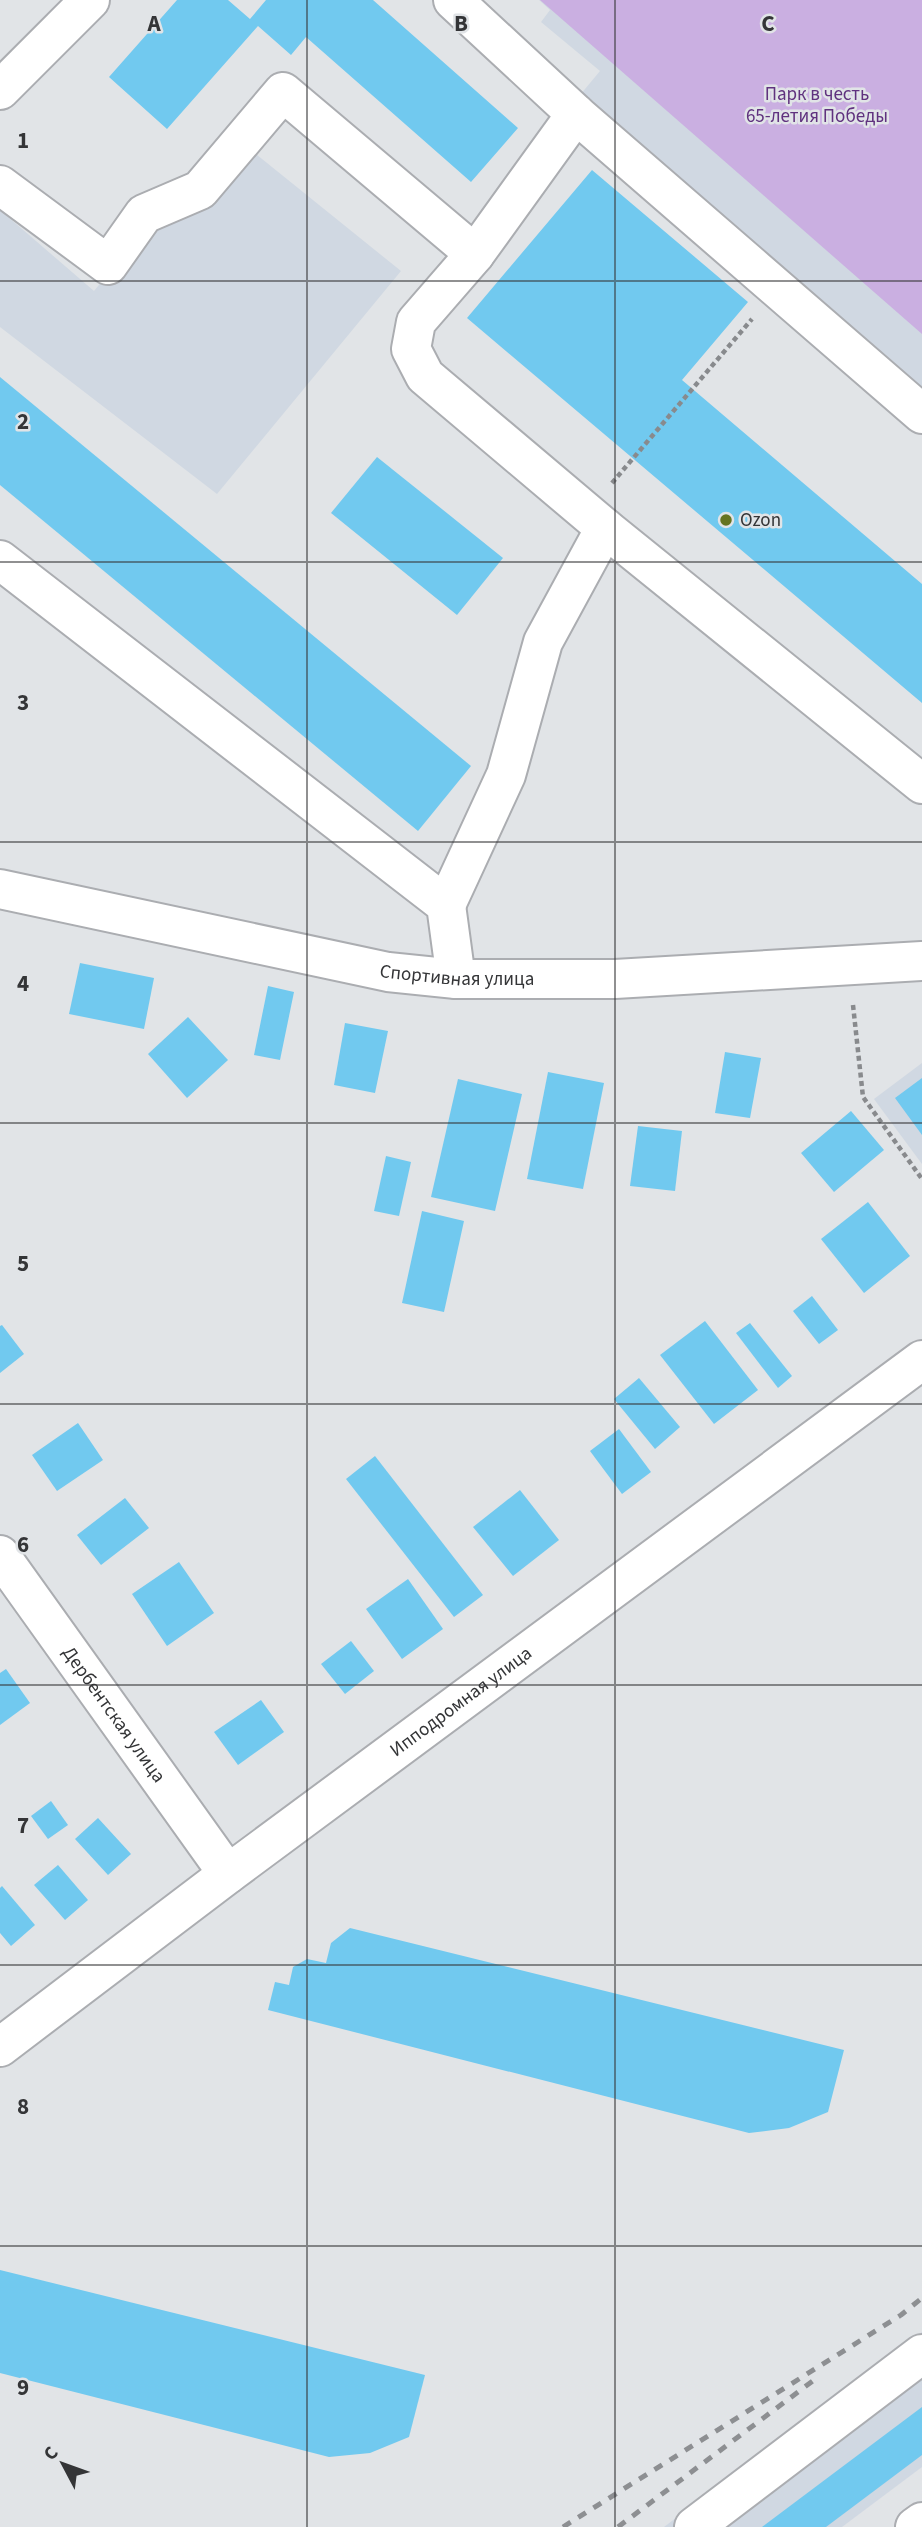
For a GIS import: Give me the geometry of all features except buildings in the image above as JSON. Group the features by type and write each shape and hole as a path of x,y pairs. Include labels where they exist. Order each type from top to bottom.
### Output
{"street":[{"path":"0,90 90,0"},
{"path":"453,0 576,114 922,414"},
{"path":"0,185 108,265 144,214 200,190 283,92 475,254"},
{"path":"576,114 475,254 416,322 411,349 425,376 596,521 922,784"},
{"path":"456,979 446,905 506,775 543,642 596,521"},
{"path":"0,560 446,905"},
{"name":"Спортивная улица","path":"0,889 388,972 456,979 615,979 922,961"},
{"name":"Ипподромная улица","path":"0,2047 228,1874 922,1360"},
{"name":"Дербентская улица","path":"0,1555 228,1874"},
{"path":"694,2527 922,2354"},
{"path":"915,2527 922,2522"}],"path":[{"path":"596,521 779,288"},
{"path":"849,966 863,1097 922,1179"}],"shaded area":[{"name":"Парк в честь 65-летия Победы","path":"539,0 922,0 922,393 575,101 600,71 541,22 550,10"},
{"path":"226,130 401,271 217,494 0,327 0,210 94,291"},
{"path":"922,1063 922,1164 874,1099"},
{"path":"922,2332 922,2467 842,2527 664,2527"}],"green space":[{"name":"Парк в честь 65-летия Победы","path":"540,0 922,0 922,334"}],"railway":[{"path":"563,2527 901,2315 922,2298"},
{"path":"618,2527 814,2380"}],"place":[{"name":"Ozon","path":"726,520"}]}
